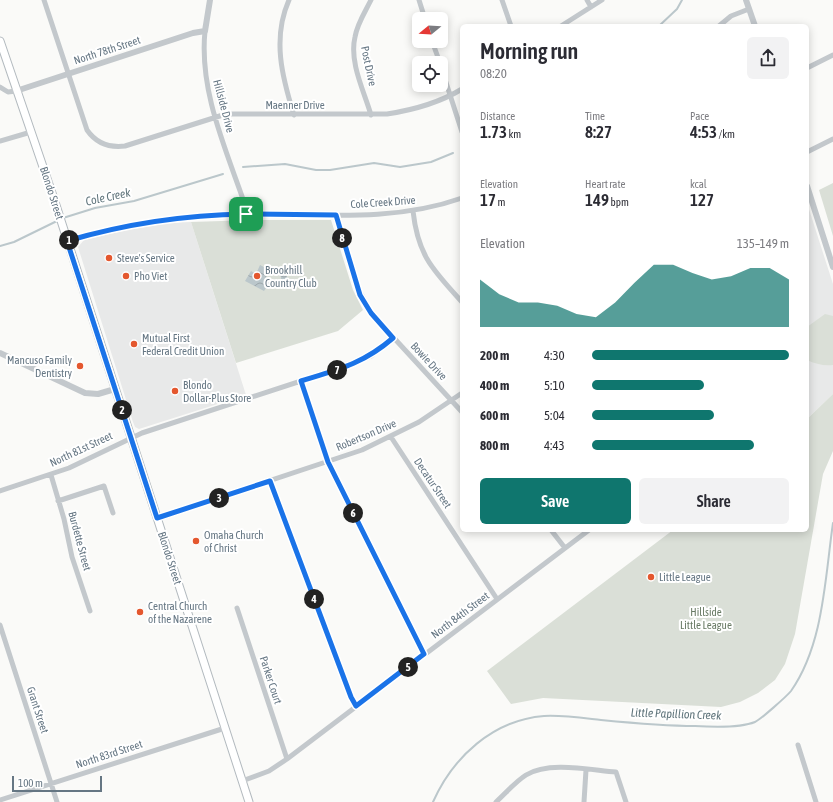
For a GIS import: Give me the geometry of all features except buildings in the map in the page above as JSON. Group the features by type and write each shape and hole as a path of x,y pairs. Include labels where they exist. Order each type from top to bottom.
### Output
{"main road":[{"name":"Blondo Street","path":"0,41 57,209 249,802"}],"street":[{"name":"Maenner Drive","path":"44,0 85,126 91,136 106,145 116,147 127,145 215,116 226,114 371,115 413,109 460,90"},
{"name":"Hillside Drive","path":"210,0 205,31 205,74 215,116 244,202 246,214"},
{"path":"289,0 281,30 280,59 283,81 294,115"},
{"name":"Post Drive","path":"371,0 356,31 353,48 357,71 371,115"},
{"path":"419,0 423,12"},
{"path":"502,0 510,24"},
{"path":"587,0 591,7"},
{"path":"564,24 602,0"},
{"path":"746,0 754,24"},
{"path":"721,24 731,16 749,9"},
{"name":"North 78th Street","path":"16,91 193,33 205,31"},
{"path":"809,67 833,55"},
{"path":"0,87 8,92 16,91"},
{"path":"448,89 460,126"},
{"path":"0,141 31,132"},
{"path":"809,151 833,139"},
{"path":"809,192 833,267"},
{"name":"Cole Creek Drive","path":"67,241 110,229 153,220 185,216 246,214 385,214 413,211 460,199"},
{"path":"413,211 416,235 425,259 435,273 460,300"},
{"name":"Bowie Drive","path":"336,215 360,295 371,313 460,410"},
{"name":"North 81st Street","path":"0,491 75,466 131,438 359,362 393,338"},
{"path":"0,353 85,393 98,394 115,389"},
{"path":"301,381 328,462 424,654"},
{"name":"Robertson Drive","path":"157,518 328,462 391,437 460,394"},
{"name":"Decatur Street","path":"391,437 498,599"},
{"name":"Burdette Street","path":"51,475 72,557 90,611"},
{"path":"270,481 351,697 356,706"},
{"path":"58,501 104,486 113,513"},
{"path":"553,532 565,548"},
{"name":"North 84th Street","path":"242,781 269,770 287,759 586,532"},
{"name":"Parker Court","path":"237,608 287,759"},
{"name":"Grant Street","path":"0,625 57,802"},
{"name":"North 83rd Street","path":"0,800 225,728"},
{"path":"798,745 816,802"},
{"path":"496,802 521,778 539,769 555,768 616,772 626,802"},
{"path":"584,802 586,770"}],"shaded area":[{"path":"809,209 833,284 833,394 809,417"},
{"path":"191,222 246,395 139,429 135,427 133,422 78,247 84,240 127,230 169,223"}],"green space":[{"path":"833,183 833,236 819,190"},
{"name":"Brookhill Country Club","path":"331,220 353,290 363,310 338,331 236,363 191,222"},
{"path":"825,314 833,316 833,365 813,363 809,361 809,326"},
{"name":"Hillside Little League","path":"833,394 833,451 823,474 795,634 785,664 775,680 758,693 740,702 721,707 543,698 511,704 487,671 670,532 809,532 809,417"}],"water":[{"name":"Brookhill Country Club","path":"260,265 270,270 265,279 270,282 264,291 245,281 251,271 256,274"},
{"name":"Brookhill Country Club","path":"285,269 286,275 290,282 281,287 281,277 277,272"}],"waterway":[{"name":"Cole Creek","path":"661,24 677,9 682,0"},
{"name":"Cole Creek","path":"243,167 285,164 316,170 330,170 374,163 400,167 431,162 453,153"},
{"name":"Cole Creek","path":"63,218 95,208 134,201 223,174"},
{"name":"Cole Creek","path":"0,246 14,242 59,220"},
{"name":"Little Papillion Creek","path":"433,802 441,786 463,756 492,733 525,719 544,716 558,716 648,724 717,727 749,724 758,720 791,691 802,673 810,653 817,631 821,610 833,523"}],"place":[{"name":"Steve's Service","path":"109,258"},
{"name":"Pho Viet","path":"126,276"},
{"name":"Brookhill Country Club","path":"257,276"},
{"name":"Mutual First Federal Credit Union","path":"134,344"},
{"name":"Mancuso Family Dentistry","path":"80,366"},
{"name":"Blondo Dollar-Plus Store","path":"175,391"},
{"name":"Omaha Church of Christ","path":"196,541"},
{"name":"Little League","path":"651,577"},
{"name":"Central Church of the Nazarene","path":"140,612"}],"route":[{"path":"246,214 336,215 360,295 375,319 393,338 359,362 301,381 322,447 335,478 424,654 356,706 351,697 270,481 157,518 67,241 100,231 153,220 185,216 246,214"}]}
